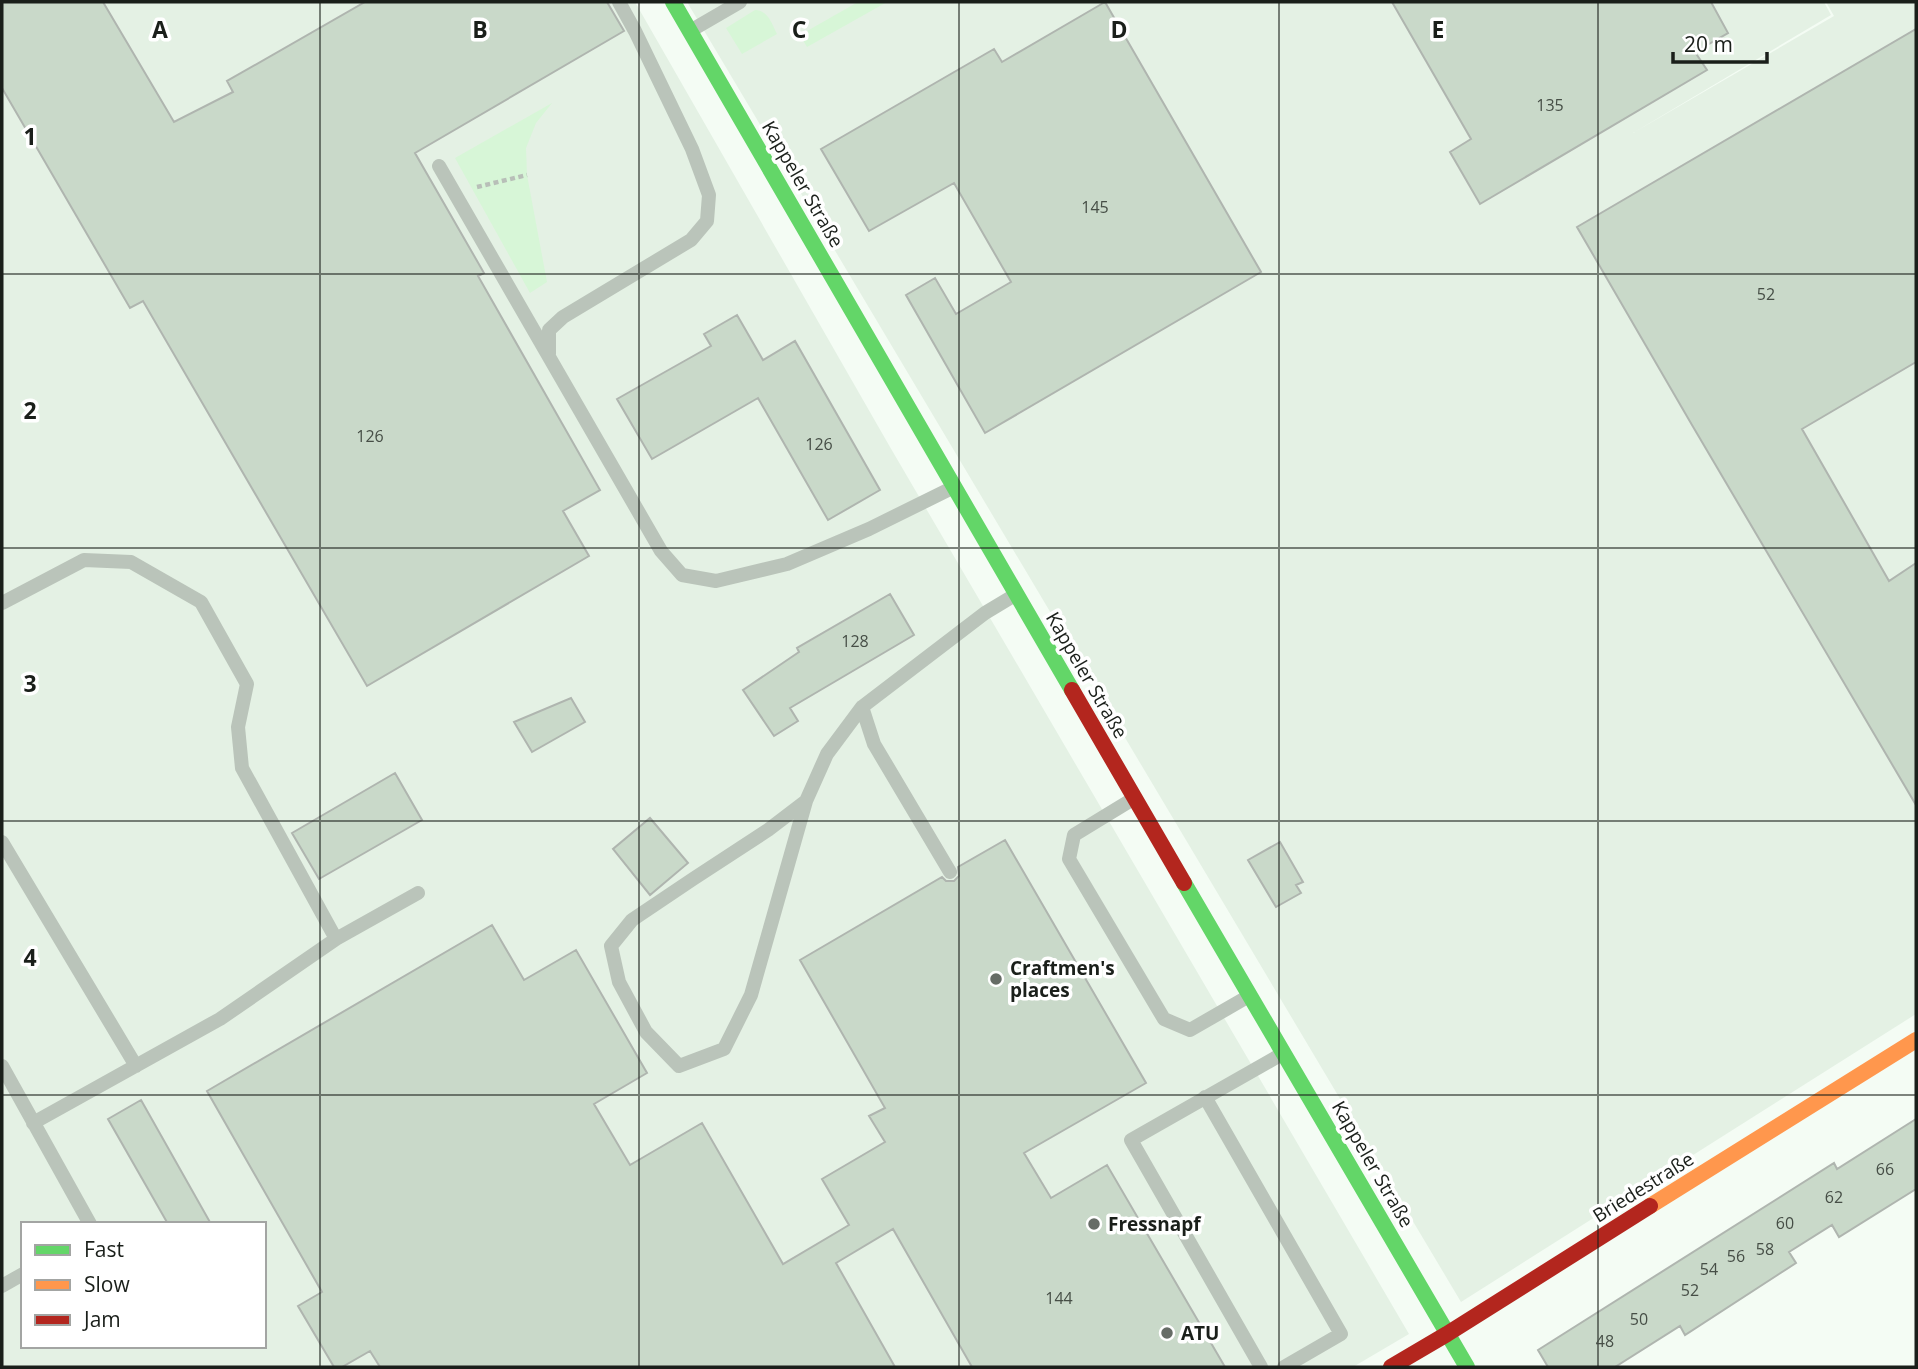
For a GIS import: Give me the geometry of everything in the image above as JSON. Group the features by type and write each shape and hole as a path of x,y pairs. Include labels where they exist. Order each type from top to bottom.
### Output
{"street":[{"name":"Kappeler Straße","path":"673,2 1134,799 1467,1367"},
{"name":"Briedestraße","path":"1391,1367 1916,1040"}],"lane":[{"path":"549,356 549,330 563,317 691,240 707,220 709,195 692,149 619,2"},
{"path":"690,31 740,2"},
{"path":"439,166 661,551 682,575 716,581 787,564 869,529 953,487"},
{"path":"2,603 84,560 131,562 201,601 247,684 238,727 242,768 336,939"},
{"path":"806,801 768,830 632,920 611,946 619,982 646,1032 678,1066 724,1048 751,995 806,801 827,754 862,707 985,613 1016,594"},
{"path":"862,707 874,744 950,872"},
{"path":"1134,799 1074,835 1069,859 1164,1019 1189,1030 1249,996"},
{"path":"2,842 136,1066"},
{"path":"33,1123 220,1018 336,939 418,893"},
{"path":"1261,1367 1131,1140 1283,1053"},
{"path":"2,1066 89,1222"},
{"path":"1205,1097 1341,1334 1284,1367"},
{"path":"2,1286 21,1275"}],"path":[{"path":"454,193 527,175"}],"shaded area":[{"path":"2,2 635,2 890,447 1409,1334 1353,1367 2,1367"},
{"path":"687,2 1824,2 1831,15 1633,133 1834,16 1826,2 1916,2 1916,1014 1461,1302"}],"green space":[{"path":"858,2 887,2 807,47 800,35"},
{"path":"755,10 766,15 777,34 742,54 726,28"},
{"path":"552,103 536,123 526,148 527,175 547,282 530,293 455,158"}],"building":[{"path":"2,2 103,2 174,122 233,92 227,81 365,2 607,2 624,31 415,153 484,273 478,276 600,490 563,511 589,556 367,686 143,301 130,308 2,88"},
{"path":"1105,2 1261,272 985,433 906,295 935,278 956,314 1011,282 954,183 869,231 821,149 994,49 1002,62"},
{"path":"1392,2 1711,2 1728,33 1695,52 1707,70 1480,204 1450,152 1471,139"},
{"path":"1916,29 1916,362 1802,429 1889,581 1916,563 1916,805 1577,227"},
{"path":"737,315 763,360 795,341 880,490 828,520 758,398 652,459 617,399 711,346 704,334"},
{"path":"890,594 914,635 790,708 798,721 774,736 743,690 799,652 797,648"},
{"path":"571,698 585,722 532,752 514,722"},
{"path":"395,773 422,820 319,879 292,833"},
{"path":"650,818 688,863 650,895 613,849"},
{"path":"1005,840 1146,1083 1024,1153 1051,1198 1107,1165 1225,1367 972,1367 893,1229 836,1263 895,1367 380,1367 370,1351 342,1367 334,1367 298,1306 322,1292 207,1091 492,925 524,980 576,950 647,1073 594,1104 630,1165 702,1123 783,1264 849,1225 822,1179 885,1142 869,1116 885,1108 800,960 942,877 946,881 954,881 959,876 958,867"},
{"path":"1280,842 1303,882 1296,885 1301,893 1276,907 1248,860"},
{"path":"141,1100 210,1222 167,1222 108,1119"},
{"path":"1916,1119 1916,1189 1839,1237 1832,1225 1789,1252 1796,1263 1685,1335 1680,1326 1615,1367 1548,1367 1538,1350 1834,1163 1837,1169"}],"traffic: fast":[{"path":"673,2 1072,690"},
{"path":"1184,883 1467,1367"}],"traffic: slow":[{"path":"1650,1206 1916,1040"}],"traffic: jam":[{"path":"1072,690 1184,883"},
{"path":"1391,1367 1650,1206"}],"place":[{"name":"Craftmen's places","path":"996,979"},
{"name":"Fressnapf","path":"1094,1224"},
{"name":"ATU","path":"1167,1333"}]}
